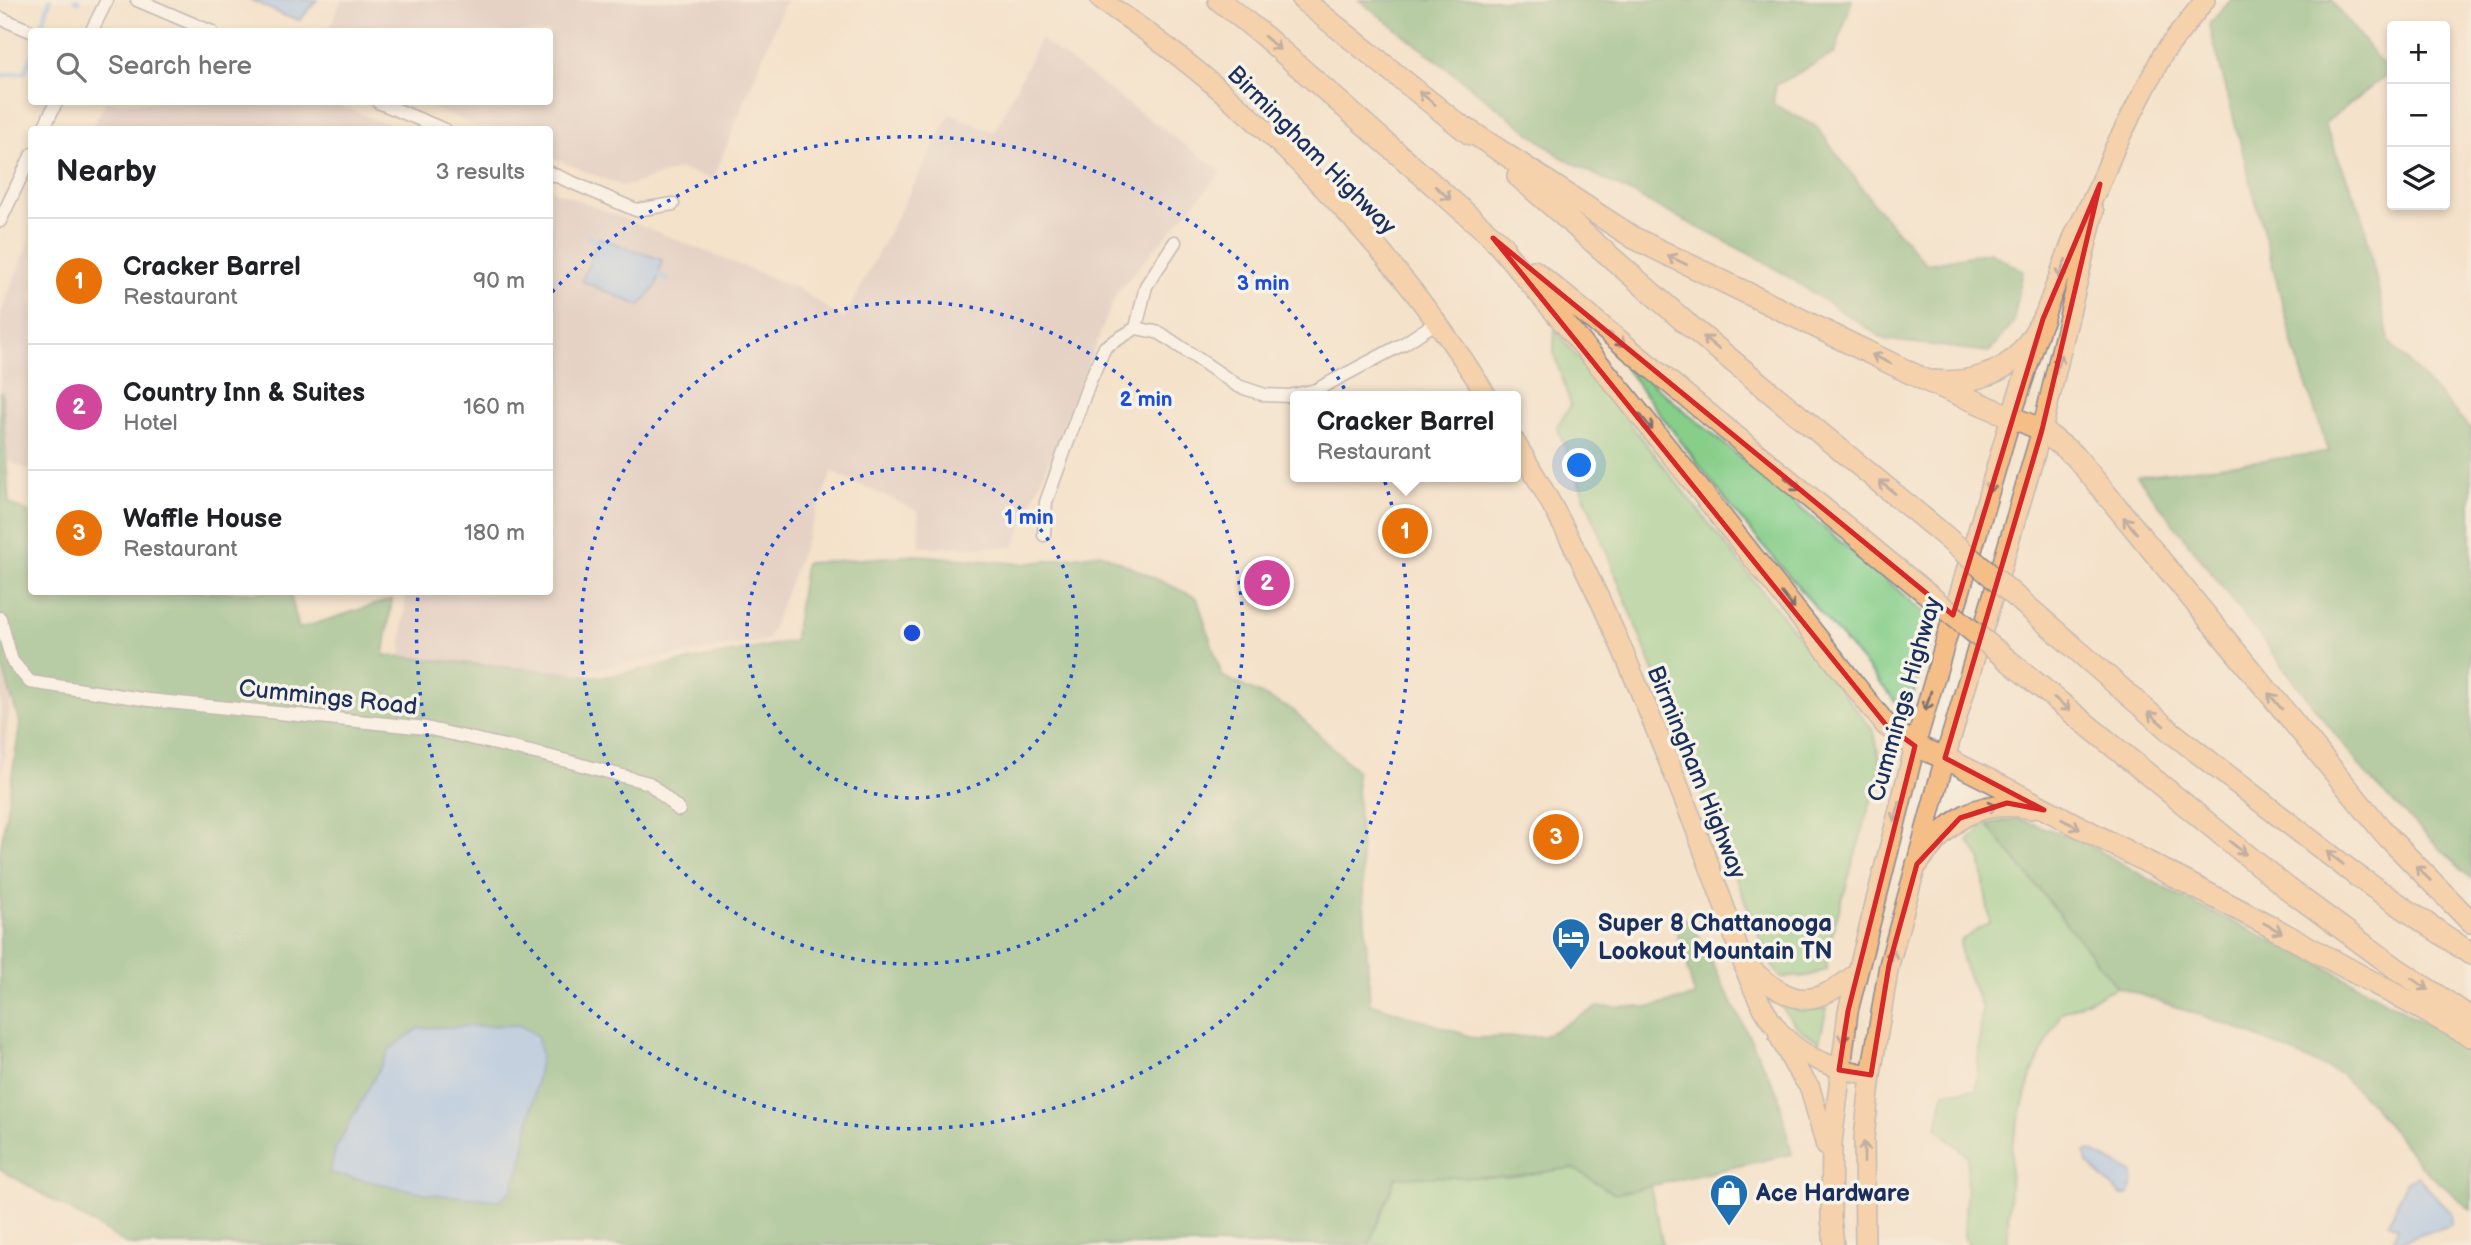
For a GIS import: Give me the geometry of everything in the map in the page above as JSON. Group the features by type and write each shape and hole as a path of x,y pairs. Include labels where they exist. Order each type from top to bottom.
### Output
{"highway":[{"path":"1219,0 1264,36 1493,237 2287,888 2397,969 2471,1018"},
{"path":"1303,0 1462,126 1685,323 1940,531 2170,731 2357,876 2471,954"},
{"path":"1462,126 1634,239 1925,380 2042,430 2076,456 2386,835 2471,922"},
{"path":"1493,237 1623,393 1886,725 1915,746 1945,758 2266,924 2471,1036"},
{"path":"1925,380 1968,380 1994,372 2021,353 2043,319"},
{"path":"1917,864 1938,836 1960,818 1989,806 2007,803 2044,810"}],"main road":[{"name":"Birmingham Highway","path":"1101,0 1146,30 1220,91 1299,164 1379,250 1463,358 1484,391"},
{"name":"Cummings Highway","path":"1834,1245 1831,1218 1832,1170 1839,1070 1848,1011 1915,746 2011,418 2043,319 2074,236 2130,115 2163,54 2205,0"},
{"name":"Cummings Highway","path":"1865,1245 1864,1138 1871,1074 1889,965 1945,758 2042,430 2100,184"},
{"name":"Birmingham Highway","path":"1521,452 1542,485 1585,569 1650,713 1718,887 1750,985 1778,1030 1803,1053 1839,1070 1871,1074"},
{"path":"1742,961 1774,989 1797,998 1823,997 1857,973"},
{"path":"1770,1016 1794,1065 1810,1088 1832,1170"}],"street":[{"path":"93,28 107,0"},
{"path":"138,0 203,28"},
{"path":"0,18 28,30"},
{"path":"45,126 56,105"},
{"path":"385,105 435,126"},
{"path":"0,221 28,162"},
{"path":"553,174 636,210 673,204"},
{"path":"1136,328 1146,286 1175,242"},
{"path":"1312,391 1405,343 1435,323"},
{"path":"1044,536 1046,502 1089,383 1105,347 1136,328 1160,332 1237,386 1265,395 1290,396"},
{"name":"Cummings Road","path":"0,618 12,661 30,682 149,700 426,728 649,783 679,810"}],"highlighted area":[{"path":"2100,184 2042,430 1945,758 2044,810 2007,803 1960,818 1917,864 1889,965 1871,1075 1839,1070 1848,1011 1915,746 1886,725 1493,238 1953,615 2043,319"}],"shaded area":[{"path":"341,0 786,0 713,179 679,169 624,187 553,158 553,126 476,126 424,105 553,105 553,28 330,28"},
{"path":"1040,39 1222,172 1117,292 1014,547 920,547 918,511 832,472 768,640 517,681 401,655 406,595 553,595 553,190 797,288 844,319 950,114 994,132"},
{"path":"104,105 339,105 393,126 93,126"},
{"path":"28,246 28,470 0,457 0,315"},
{"path":"0,670 11,698 0,783"}],"green space":[{"path":"1359,0 1852,0 1835,53 1776,85 1773,104 1817,127 1876,207 1926,264 1990,252 2023,271 2013,323 1989,352 1886,340 1765,262 1561,157"},
{"path":"2231,0 2331,0 2387,70 2387,75 2324,124 2362,214 2390,343 2471,429 2471,879 2368,777 2137,476 2329,452 2296,355 2209,24"},
{"path":"1555,329 1874,732 1881,766 1830,941 1826,970 1808,976 1781,978 1769,961 1557,427 1571,405 1554,353"},
{"path":"1609,347 1936,622 1907,715 1734,511"},
{"path":"2,392 9,503 28,512 28,595 291,595 299,629 392,599 384,655 604,677 794,641 805,563 917,555 1024,564 1101,553 1197,598 1222,676 1293,710 1356,770 1370,1003 1475,1038 1544,1036 1597,1007 1651,1007 1695,996 1673,920 1690,919 1778,1094 1792,1154 1615,1194 1573,1168 1507,1177 1396,1177 1369,1245 129,1245 0,1169 0,853 20,724 0,660","holes":["519,1025 335,1150 390,1050 419,1028"]},
{"path":"2016,818 2080,840 2183,898 2317,962 2471,1049 2471,1210 2422,1167 2372,1105 2340,1074 2232,1026 2117,987 1987,824"},
{"path":"1987,824 2117,987 2061,1013 2031,1075 2012,1145 2007,1245 1968,1245 1964,1236 1968,1156 1937,1128 1944,1092 1976,1090 1982,1008 1962,961 1960,941 1990,922 1980,857 1968,841"},
{"path":"1781,1006 1800,1011 1827,1008 1819,1042 1796,1026"},
{"path":"1573,1168 1615,1194 1650,1186 1663,1245 1369,1245 1395,1177 1507,1177"}],"water":[{"path":"251,0 317,0 300,20"},
{"path":"599,238 662,260 656,286 640,306 582,281"},
{"path":"519,1025 537,1036 541,1055 522,1161 512,1189 500,1200 429,1194 330,1173 335,1150 390,1049 419,1028"},
{"path":"2091,1151 2132,1172 2134,1181 2128,1195 2121,1195 2087,1163 2085,1152"},
{"path":"2417,1176 2452,1214 2451,1225 2395,1243 2393,1242 2398,1228 2389,1223 2406,1182"}],"waterway":[{"path":"41,28 50,0"},
{"path":"75,0 79,1"},
{"path":"0,76 25,72 28,65"},
{"path":"589,237 602,245"},
{"path":"653,272 668,280"}],"place":[{"name":"Cracker Barrel","path":"1405,531"},
{"name":"Country Inn & Suites","path":"1267,583"},
{"name":"Waffle House","path":"1556,837"},
{"name":"Super 8 Chattanooga Lookout Mountain TN","path":"1571,971"},
{"name":"Ace Hardware","path":"1729,1227"}]}
